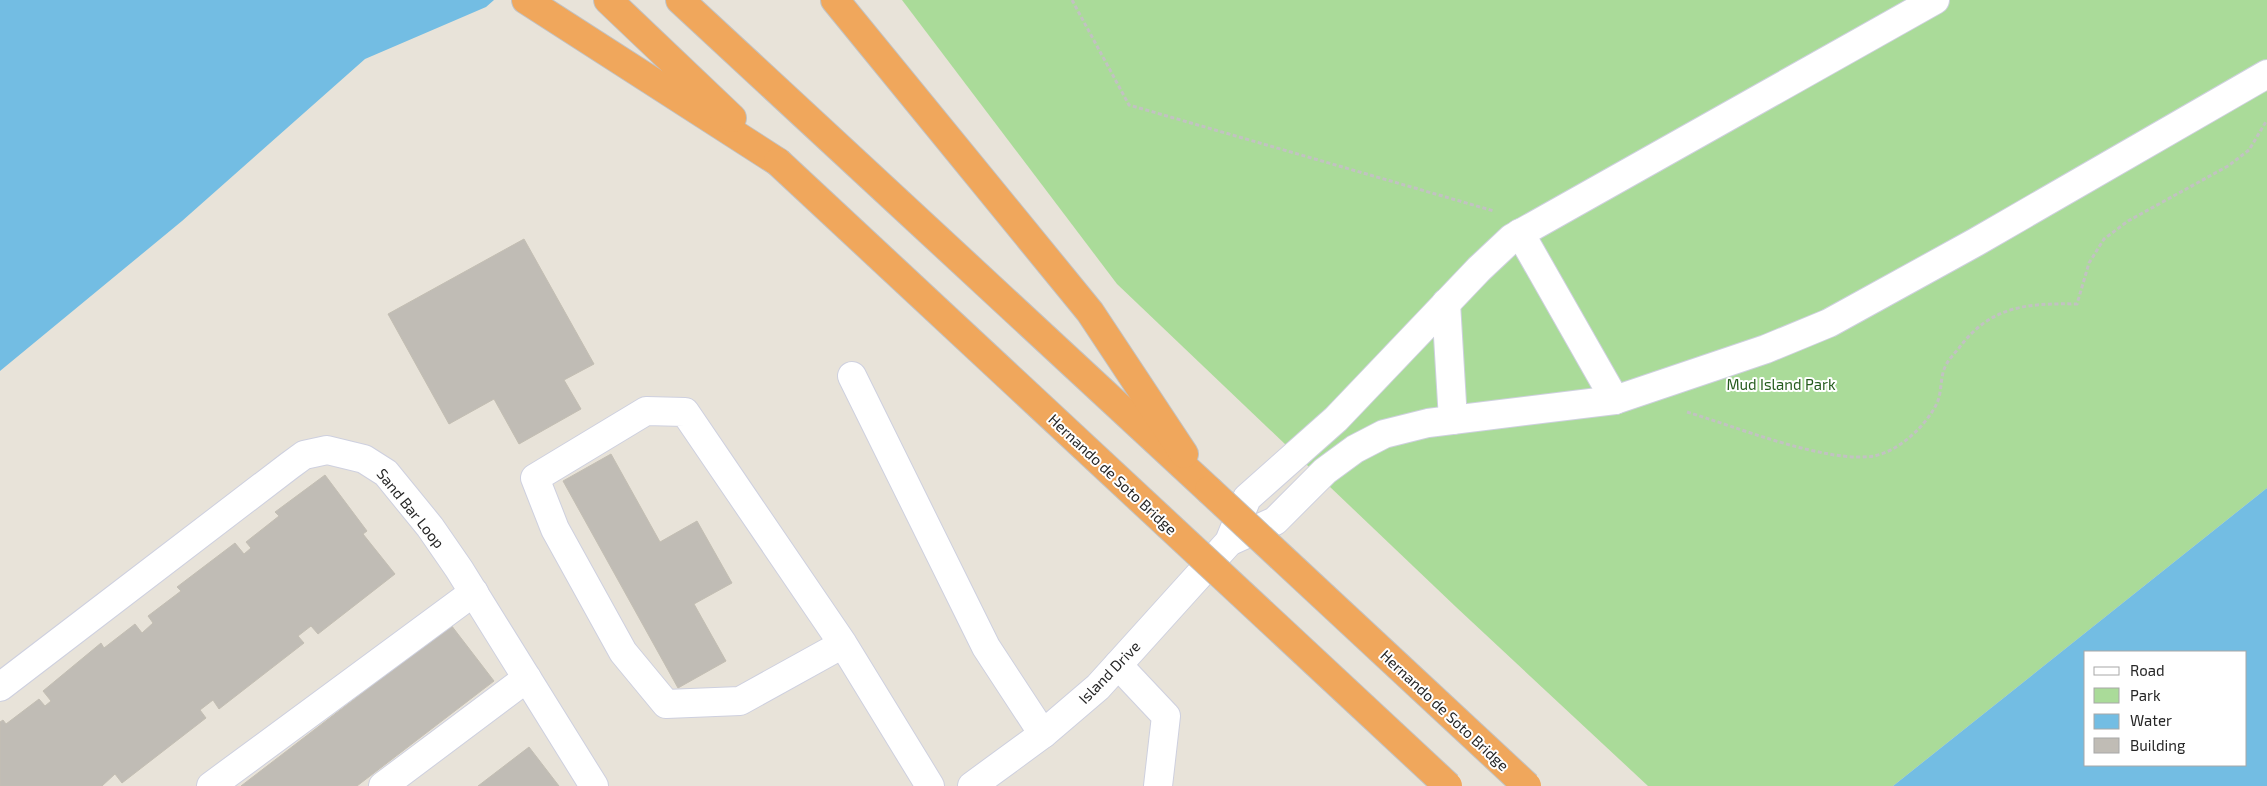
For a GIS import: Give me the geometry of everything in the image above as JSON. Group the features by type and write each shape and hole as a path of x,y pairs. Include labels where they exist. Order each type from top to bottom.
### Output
{"highway":[{"path":"526,0 778,162"},
{"path":"608,0 778,162"},
{"path":"680,0 1209,490"},
{"path":"835,0 1090,312 1209,490"},
{"name":"Hernando de Soto Bridge","path":"778,162 1448,786"},
{"name":"Hernando de Soto Bridge","path":"1209,490 1526,786"}],"street":[{"path":"1229,542 1247,498 1336,419 1478,269 1520,233 1935,0"},
{"path":"1229,542 1275,521 1325,472 1355,449 1384,434 1428,423 1615,400 1766,349 1829,324 1976,242 2267,74"},
{"path":"1520,233 1615,400"},
{"path":"1446,303 1453,420"},
{"path":"852,376 986,647 1043,734"},
{"path":"843,644 740,701 666,704 623,652 556,529 534,478 646,411 685,412 843,644 930,786"},
{"name":"Sand Bar Loop","path":"0,687 304,455 327,450 364,459 386,472 430,527 474,592 594,786"},
{"name":"Island Drive","path":"972,786 1043,734 1098,687 1229,542"},
{"path":"211,786 474,592"},
{"path":"1118,665 1166,716 1158,786"},
{"path":"383,786 527,678"}],"path":[{"path":"1072,0 1129,105 1496,211"},
{"path":"1677,409 1820,452 1851,456 1875,456 1900,444 1923,424 1937,403 1945,367 1966,339 1988,318 2018,306 2076,304 2090,263 2104,239 2128,221 2235,160 2249,150 2267,120"}],"green space":[{"name":"Mud Island Park","path":"902,0 2267,0 2267,488 1893,786 1648,786 1456,607 1117,284"}],"water":[{"path":"0,0 494,0 486,7 365,59 182,221 0,371"},
{"path":"2267,488 2267,786 1893,786"}],"building":[{"path":"524,239 594,364 564,380 581,409 519,444 494,399 449,424 388,314"},
{"path":"611,454 660,542 697,521 732,583 694,604 726,661 678,688 563,481"},
{"path":"325,475 367,531 363,534 395,574 318,634 311,626 298,636 304,643 219,709 213,700 200,710 206,718 122,783 115,774 102,786 0,786 0,722 3,720 6,724 39,699 45,706 51,701 43,691 101,643 104,648 135,624 142,633 153,623 148,616 181,591 177,587 235,543 244,554 251,548 246,542 279,516 275,512"},
{"path":"451,625 494,681 357,786 241,786"},
{"path":"529,747 559,786 478,786"}]}
